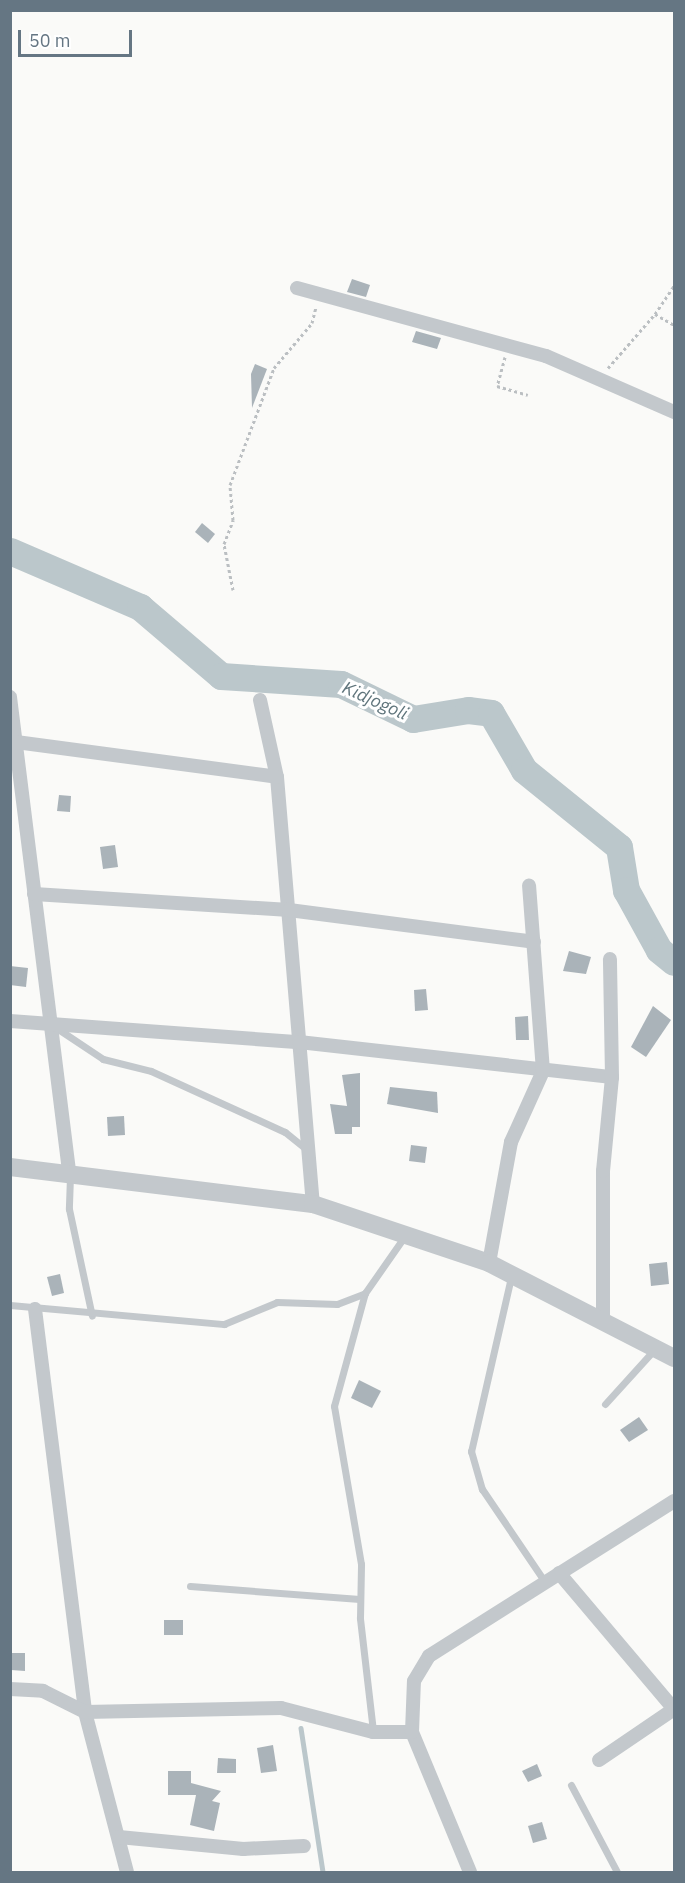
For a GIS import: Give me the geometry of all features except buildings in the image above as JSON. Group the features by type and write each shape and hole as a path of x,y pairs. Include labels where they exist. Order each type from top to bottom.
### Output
{"street":[{"path":"297,288 508,344 600,377 675,412"},
{"path":"10,697 70,1176"},
{"path":"260,700 277,777 313,1204"},
{"path":"16,742 277,777"},
{"path":"489,1263 511,1142 543,1071 529,886"},
{"path":"34,894 289,910 534,942"},
{"path":"603,1323 603,1171 612,1077 610,959"},
{"path":"10,1021 299,1042 612,1077"},
{"path":"10,1167 70,1176 127,1177 313,1204 489,1263 675,1359"},
{"path":"35,1310 85,1712 127,1872"},
{"path":"470,1872 412,1732 414,1681 429,1656 673,1504"},
{"path":"559,1573 675,1709 599,1760"},
{"path":"10,1689 43,1691 85,1712 281,1708 374,1732 412,1732"},
{"path":"119,1837 243,1849 304,1846"}],"lane":[{"path":"50,1023 103,1059 151,1071 285,1132 307,1150"},
{"path":"70,1176 69,1209 92,1316"},
{"path":"374,1732 360,1599 361,1564 334,1406 364,1293 405,1235"},
{"path":"511,1275 471,1451 482,1489 546,1583"},
{"path":"10,1305 92,1316 224,1324 278,1302 337,1304 364,1293"},
{"path":"604,1404 654,1350"},
{"path":"190,1586 360,1599"},
{"path":"571,1785 617,1872"}],"path":[{"path":"600,377 655,314 675,286"},
{"path":"233,590 224,544 233,520 230,485 274,368 312,323 320,294"},
{"path":"655,314 675,325"},
{"path":"508,344 497,386 528,395"}],"waterway":[{"name":"Kidjogoli","path":"10,551 140,607 221,676 341,684 413,719 468,710 491,713 524,770 619,847 626,890 659,950 674,962"},
{"path":"301,1728 323,1872"}]}
